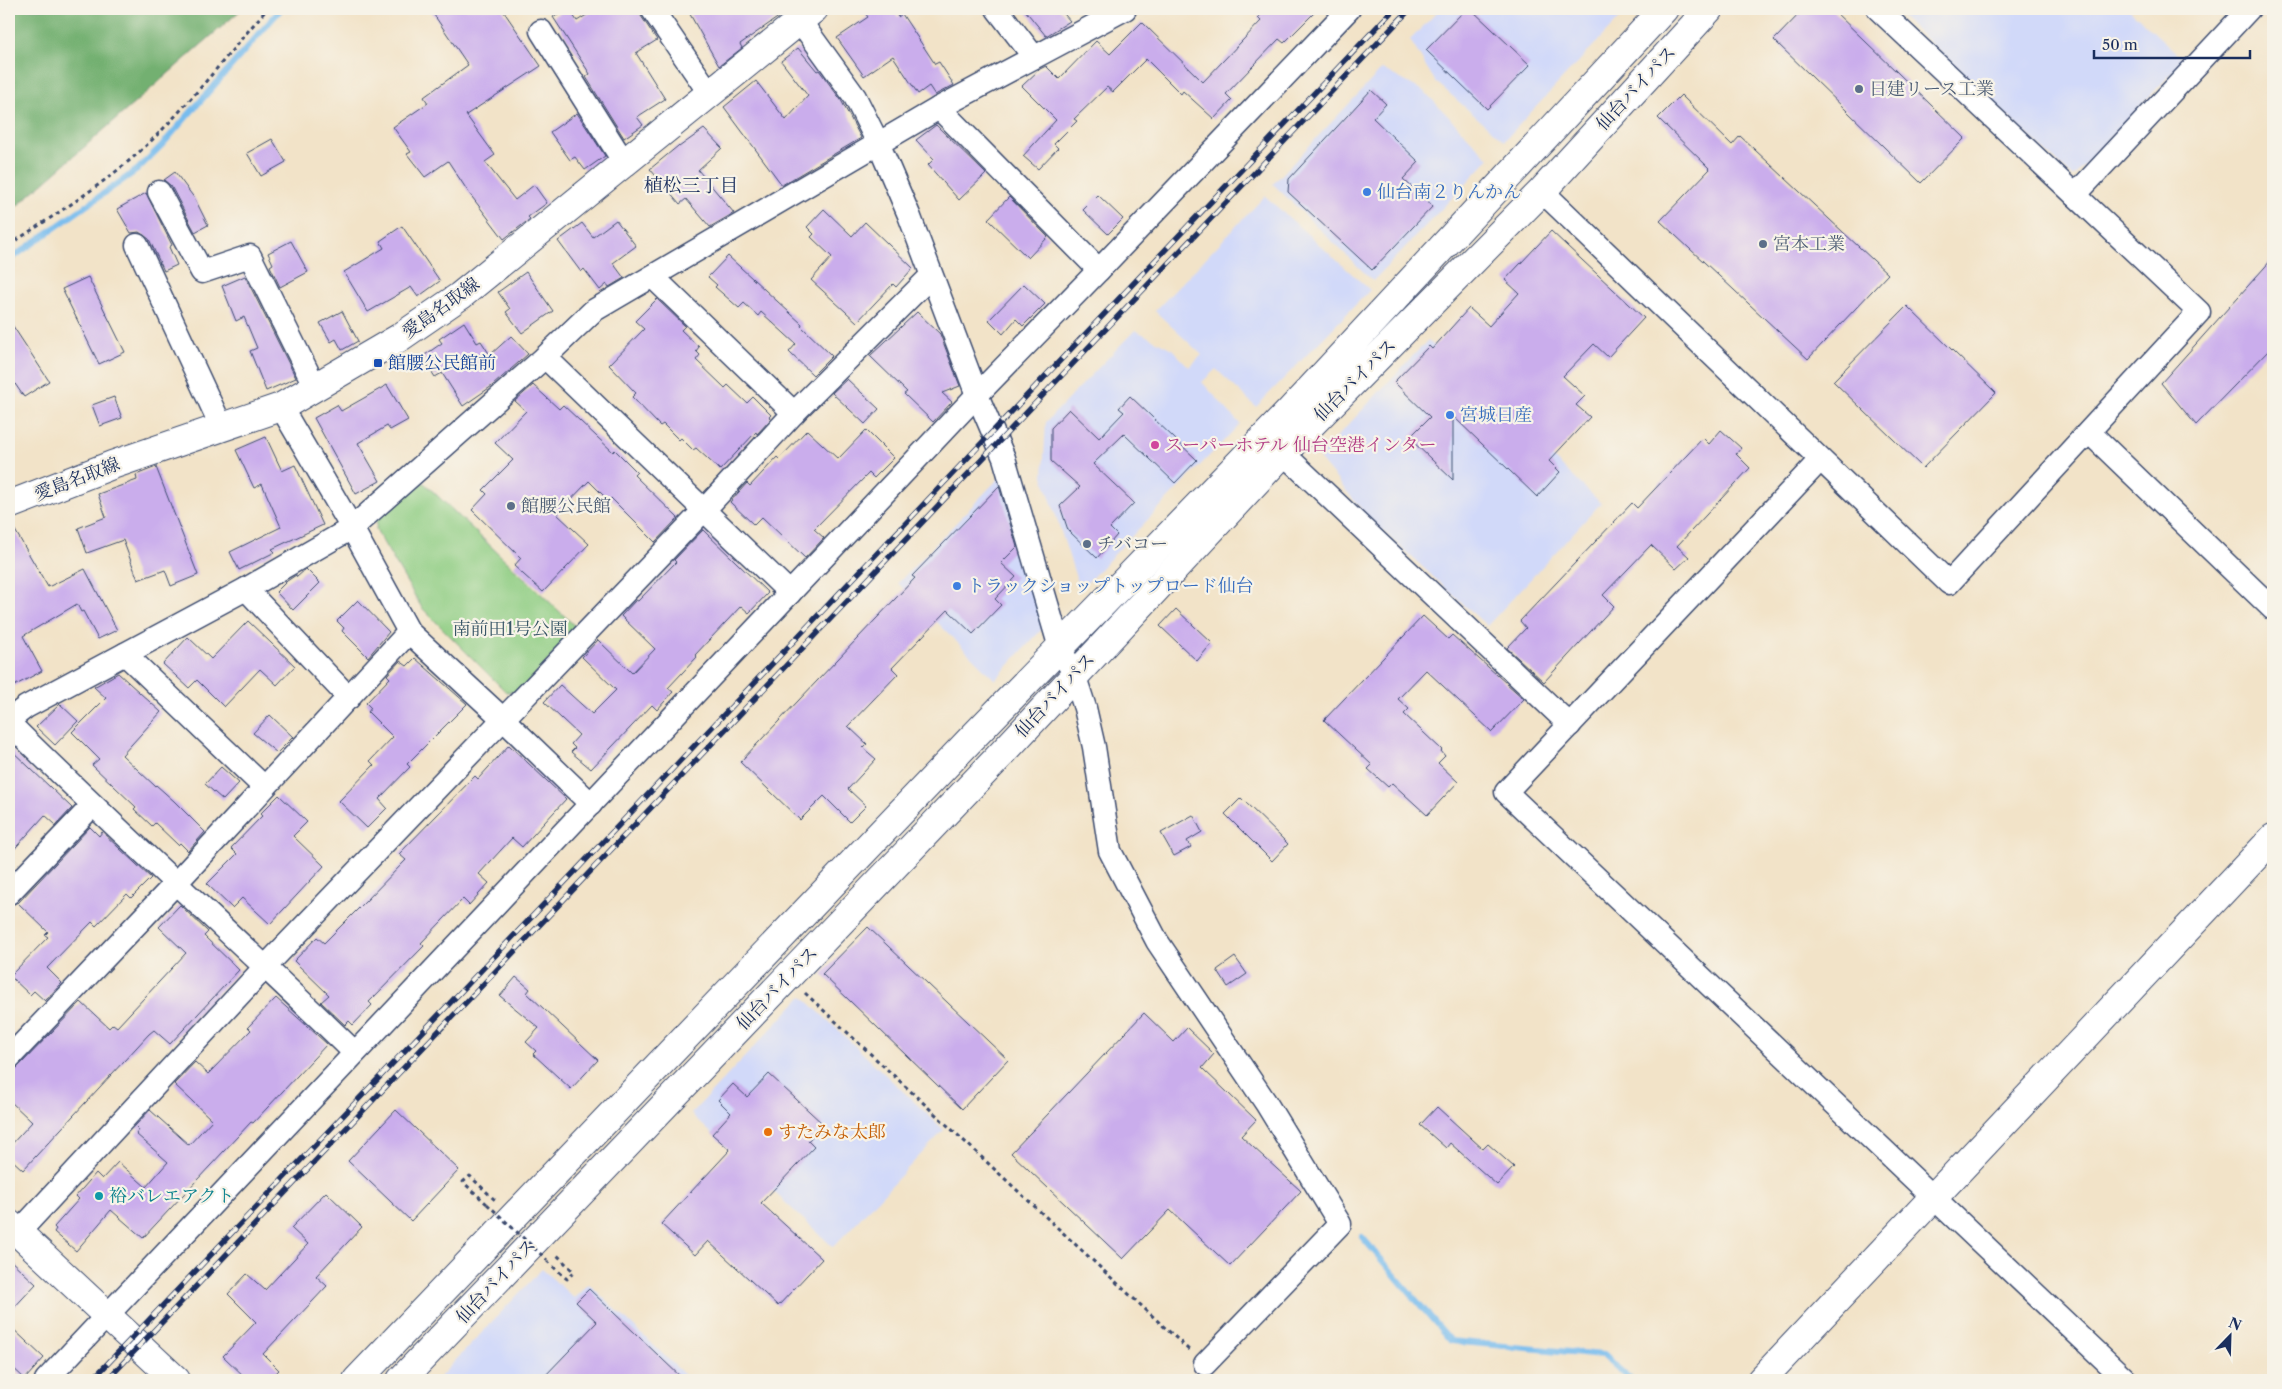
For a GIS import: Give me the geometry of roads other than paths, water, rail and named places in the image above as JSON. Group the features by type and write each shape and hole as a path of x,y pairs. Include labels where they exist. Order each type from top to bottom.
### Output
{"main road":[{"name":"仙台バイパス","path":"357,1380 970,738 1289,412 1664,9"},
{"name":"仙台バイパス","path":"401,1380 597,1173 995,761 1074,674 1283,453 1542,191 1709,9"},
{"name":"愛島名取線","path":"9,505 112,465 281,408 399,338 460,296 807,15"},
{"path":"1761,1380 2273,838"},
{"path":"12,1233 107,1316 176,1380"}],"street":[{"path":"652,9 710,94"},
{"path":"997,9 1034,57"},
{"path":"354,1052 177,882 92,806 9,722 26,707 246,589 352,528 545,357 593,311 939,108 1124,9"},
{"path":"46,1380 977,395 1349,9"},
{"path":"1542,191 1949,583 2199,312 1878,9"},
{"path":"2075,195 2249,9"},
{"path":"807,15 855,97 878,145 909,215 977,395 1004,458 1060,648 1074,674 1085,708 1094,747 1110,851 1157,941 1266,1103 1340,1224 1204,1364"},
{"path":"541,31 625,164"},
{"path":"939,108 1099,270"},
{"path":"159,192 202,272 250,256 315,387"},
{"path":"136,245 222,428"},
{"path":"12,1233 705,509 794,413 931,276"},
{"path":"653,277 794,413"},
{"path":"545,357 705,509 790,593"},
{"path":"281,408 352,528 409,632 591,804"},
{"path":"2089,432 2273,609"},
{"path":"1283,453 1570,725"},
{"path":"1820,460 1506,792 2126,1380"},
{"path":"246,589 349,698"},
{"path":"9,1058 177,882 409,632"},
{"path":"125,654 264,787"},
{"path":"9,894 92,806"}],"waterway":[{"path":"9,260 137,170 162,145 281,9"},
{"path":"1362,1237 1451,1341 1603,1355 1631,1380"}],"railway":[{"path":"92,1380 1394,9"},
{"path":"107,1380 1410,9"}],"place":[{"name":"日建リース工業","path":"1859,89"},
{"name":"仙台南２りんかん","path":"1367,192"},
{"name":"宮本工業","path":"1763,244"},
{"name":"館腰公民館前","path":"378,363"},
{"name":"宮城日産","path":"1450,415"},
{"name":"スーパーホテル 仙台空港インター","path":"1155,445"},
{"name":"館腰公民館","path":"511,506"},
{"name":"チバコー","path":"1087,544"},
{"name":"トラックショップトップロード仙台","path":"957,586"},
{"name":"すたみな太郎","path":"768,1132"},
{"name":"裕バレエアクト","path":"99,1196"}],"district":[{"name":"植松三丁目","path":"691,185"}],"park label":[{"name":"南前田1号公園","path":"510,629"}]}
